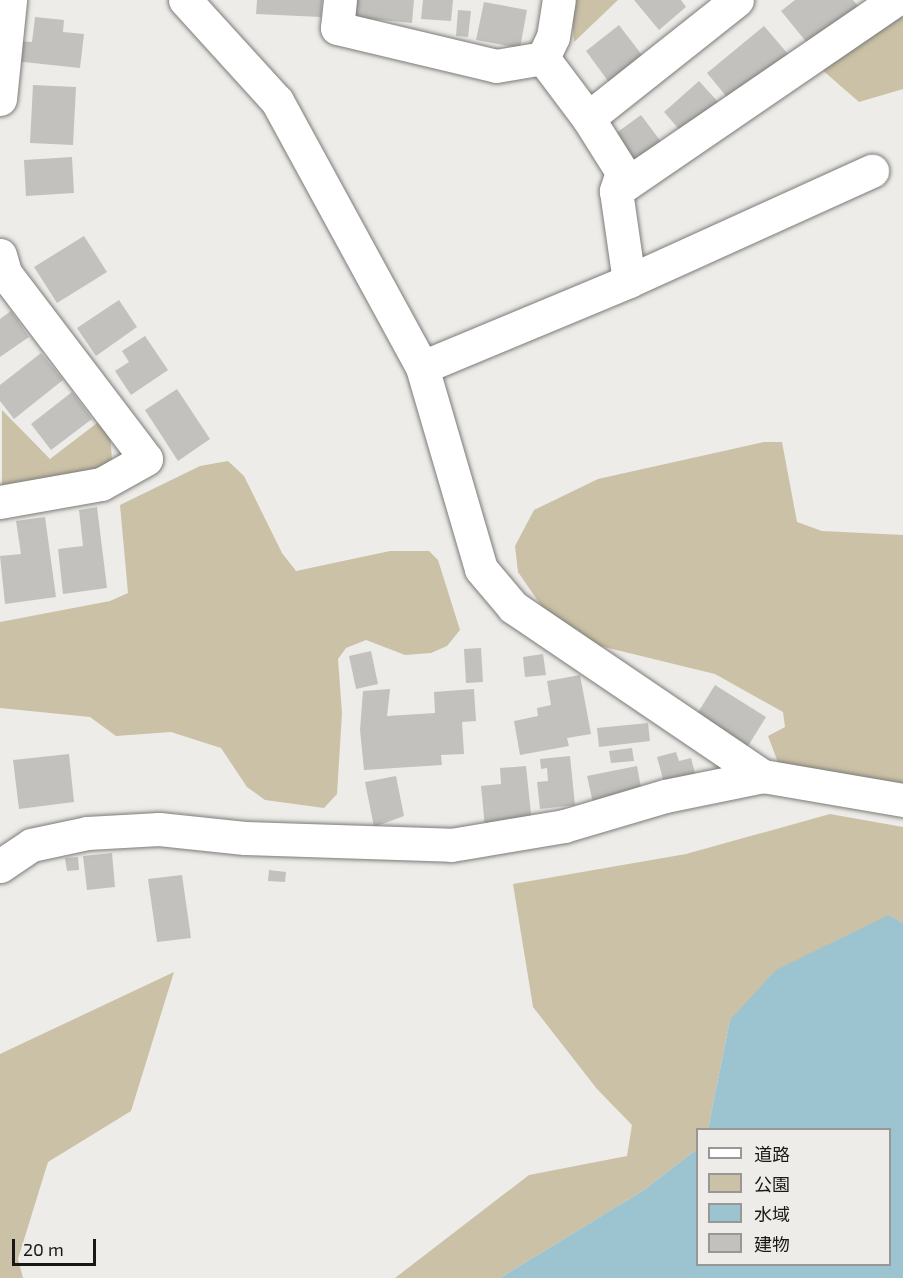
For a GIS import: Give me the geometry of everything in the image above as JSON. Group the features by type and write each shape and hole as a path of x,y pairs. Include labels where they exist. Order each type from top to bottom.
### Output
{"street":[{"path":"0,99 10,0"},
{"path":"185,0 277,101 422,367 481,569 513,607 763,776"},
{"path":"340,0 337,28 496,66 543,58"},
{"path":"543,58 553,37 559,0"},
{"path":"588,118 737,0"},
{"path":"616,190 895,0"},
{"path":"543,58 588,118 622,172 616,190 629,281"},
{"path":"422,367 629,281 872,171"},
{"path":"0,255 5,273 146,459 101,484 0,502"},
{"path":"0,866 31,845 87,832 159,829 245,838 451,845 564,826 665,796 763,776 903,801"}],"green space":[{"path":"571,0 618,0 574,42"},
{"path":"903,0 903,89 859,102 820,68"},
{"path":"2,410 50,459 97,423 110,429 112,462 86,476 2,491"},
{"path":"764,442 782,442 797,522 822,531 903,535 903,783 779,765 768,736 785,727 783,712 715,674 600,646 549,617 518,572 515,546 534,510 598,479"},
{"path":"228,461 244,476 282,553 296,571 390,551 429,551 438,560 460,630 447,646 431,653 405,655 366,640 346,648 338,659 342,713 337,794 324,808 265,800 247,787 221,748 171,732 116,736 90,717 0,708 0,622 110,601 128,593 120,505 200,466"},
{"path":"830,814 903,827 903,923 889,915 730,1020 708,1128 696,1128 696,1150 644,1190 500,1278 395,1278 529,1175 627,1156 632,1125 597,1089 533,1007 513,884 686,854"},
{"path":"174,972 131,1111 48,1162 18,1259 23,1278 0,1278 0,1054"}],"water":[{"path":"889,915 903,923 903,1278 500,1278 644,1190 696,1150 696,1266 891,1266 891,1128 708,1128 730,1020 776,970"}],"building":[{"path":"257,0 322,0 321,17 256,14"},
{"path":"350,0 414,0 412,23 348,17"},
{"path":"423,0 453,0 451,21 421,19"},
{"path":"634,0 681,0 686,7 659,30"},
{"path":"795,0 853,0 862,11 813,50 781,11"},
{"path":"484,2 527,10 520,48 476,40"},
{"path":"458,10 471,11 468,37 456,36"},
{"path":"35,17 64,20 63,32 84,34 80,68 14,61 16,41 32,42"},
{"path":"619,25 645,59 611,85 586,51"},
{"path":"764,26 788,54 731,102 707,73"},
{"path":"699,81 719,103 684,135 664,112"},
{"path":"33,85 76,87 73,145 30,143"},
{"path":"641,115 662,143 636,162 615,134"},
{"path":"72,157 74,193 26,196 24,160"},
{"path":"84,236 107,272 57,303 34,267"},
{"path":"119,300 137,327 96,356 77,328"},
{"path":"11,311 29,337 0,357 0,319"},
{"path":"145,336 168,370 131,395 115,371 129,362 122,351"},
{"path":"41,353 63,380 14,419 0,401 0,385"},
{"path":"177,389 210,439 178,461 145,410"},
{"path":"72,392 92,419 51,450 31,424"},
{"path":"97,507 107,588 63,594 58,549 83,546 79,510"},
{"path":"45,517 56,597 5,604 0,556 21,554 16,521"},
{"path":"481,648 483,682 466,683 464,649"},
{"path":"371,651 378,684 356,689 349,656"},
{"path":"543,654 546,675 525,677 523,657"},
{"path":"580,675 591,734 567,738 569,746 520,755 514,721 538,716 537,708 551,705 547,681"},
{"path":"715,685 766,717 748,746 697,714"},
{"path":"390,689 387,716 435,713 434,692 474,689 476,721 462,722 464,754 441,755 442,765 364,770 360,730 363,691"},
{"path":"648,723 650,741 599,747 597,728"},
{"path":"632,748 634,761 611,763 609,751"},
{"path":"676,752 679,761 691,758 696,777 665,786 657,757"},
{"path":"69,754 74,802 19,809 13,760"},
{"path":"570,756 575,805 540,809 537,782 548,781 547,768 541,769 540,759"},
{"path":"526,766 532,824 485,828 481,786 501,784 500,768"},
{"path":"637,766 642,793 593,803 587,776"},
{"path":"396,776 404,816 374,827 365,782"},
{"path":"112,853 115,887 87,890 83,856"},
{"path":"78,857 79,870 67,871 65,858"},
{"path":"269,870 286,872 285,882 268,881"},
{"path":"182,875 191,938 157,942 148,879"}]}
